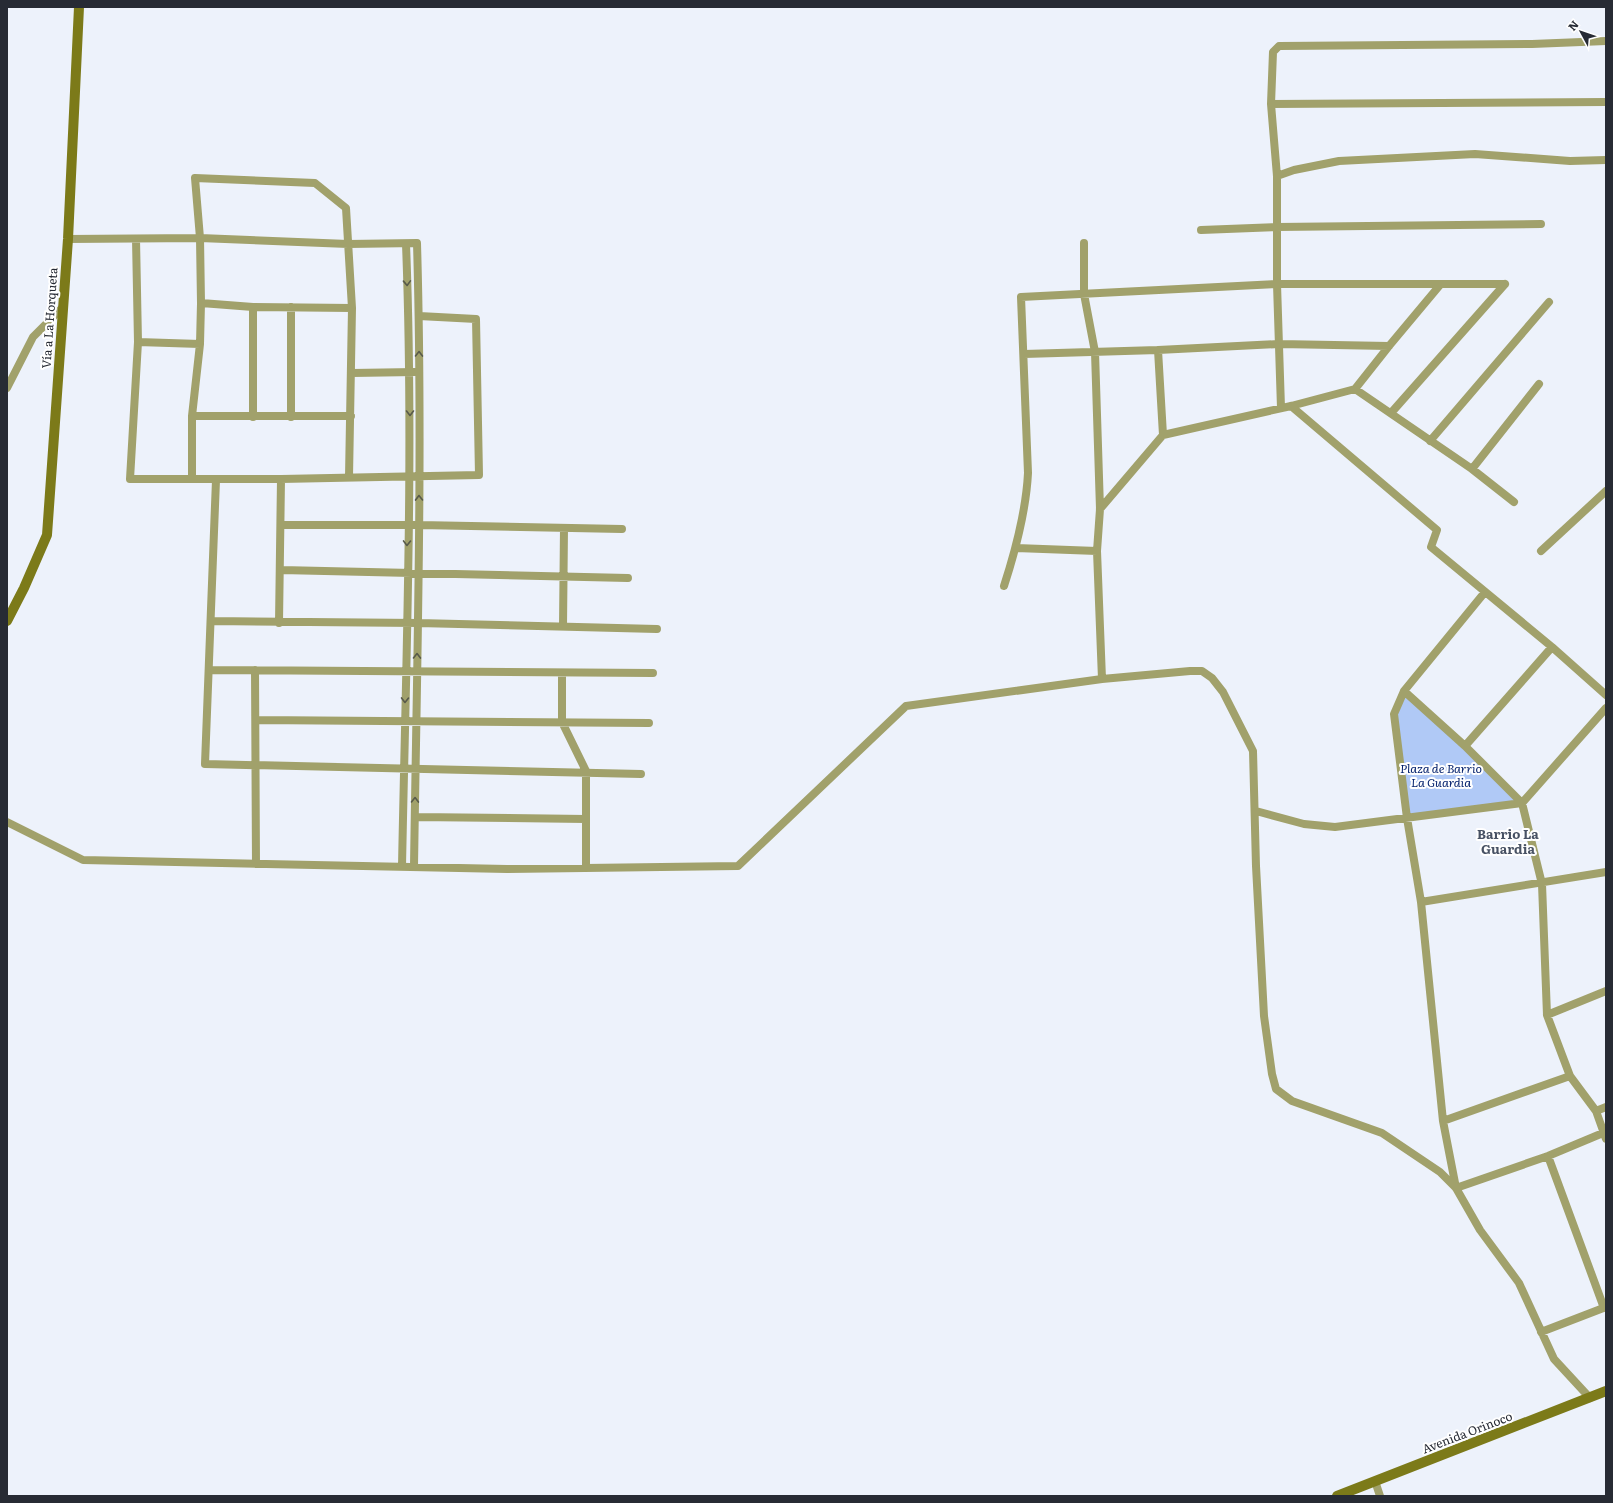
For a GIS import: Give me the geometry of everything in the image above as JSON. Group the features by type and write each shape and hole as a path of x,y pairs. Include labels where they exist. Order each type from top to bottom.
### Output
{"main road":[{"name":"Vía a La Horqueta","path":"7,621 24,588 47,535 55,451 62,308 68,239 79,7"},
{"name":"Avenida Orinoco","path":"1337,1496 1606,1391"}],"street":[{"path":"1281,408 1277,284 1277,176 1271,104 1273,52 1279,46 1606,42"},
{"path":"1271,104 1606,102"},
{"path":"1277,176 1294,170 1339,161 1475,154 1570,161 1606,160"},
{"path":"192,479 192,416 200,344 201,303 200,238 195,178 305,181 315,183 346,208 352,308 349,477"},
{"path":"1201,230 1277,227 1541,224"},
{"path":"68,239 200,238 348,244 417,244 419,316 419,573 414,867"},
{"path":"136,239 138,342 130,479 216,480 479,475 476,319 419,316"},
{"path":"1084,243 1084,294 1095,352 1100,509 1097,551 1102,679"},
{"path":"402,867 410,476 410,371 406,244"},
{"path":"1004,586 1016,548 1027,492 1028,474 1021,297 1186,287 1277,284 1505,284 1391,413"},
{"path":"1100,509 1163,436 1291,406 1355,389 1440,285"},
{"path":"1430,441 1549,302"},
{"path":"201,303 253,307 352,308"},
{"path":"253,307 253,417"},
{"path":"291,307 291,417"},
{"path":"7,388 33,337 62,308"},
{"path":"138,342 200,344"},
{"path":"1024,354 1158,350 1279,344 1389,346"},
{"path":"1158,350 1163,436"},
{"path":"352,373 418,372"},
{"path":"1472,469 1539,384"},
{"path":"1355,389 1472,469 1514,502"},
{"path":"1291,406 1437,530 1431,547 1552,647 1606,695"},
{"path":"192,416 351,416"},
{"path":"279,622 281,570 281,479"},
{"path":"216,480 205,764 404,769 586,771 641,774"},
{"path":"1541,551 1606,492"},
{"path":"281,525 419,525 622,529"},
{"path":"563,626 565,576 564,528"},
{"path":"1016,548 1097,551"},
{"path":"281,570 628,578"},
{"path":"1456,1188 1443,1121 1421,902 1407,818 1394,714 1404,691 1485,592"},
{"path":"211,621 418,623 658,629"},
{"path":"1465,746 1552,647"},
{"path":"209,670 653,673"},
{"path":"255,670 256,720 254,766 256,864"},
{"path":"7,822 83,860 402,867 586,868 738,866 906,706 1102,679 1190,671 1202,672 1212,678 1223,692 1253,751 1256,811 1256,866 1264,1016 1272,1074 1276,1089 1292,1101 1382,1133 1440,1172 1456,1188 1480,1230 1519,1283 1554,1359 1590,1398"},
{"path":"562,673 562,722 586,771 586,868"},
{"path":"1404,691 1465,746 1522,803 1542,884 1547,1015 1570,1076 1596,1111 1605,1136 1456,1188"},
{"path":"1256,811 1304,824 1335,827 1522,803 1606,708"},
{"path":"256,720 416,720 649,723"},
{"path":"415,817 586,819"},
{"path":"1421,902 1542,884 1606,872"},
{"path":"1547,1015 1606,991"},
{"path":"1443,1121 1570,1076"},
{"path":"1596,1111 1606,1107"},
{"path":"1541,1332 1605,1307 1548,1156"},
{"path":"1375,1481 1380,1496"}],"green space":[{"name":"Plaza de Barrio La Guardia","path":"1404,691 1522,803 1407,818 1394,714"}],"district":[{"name":"Barrio La Guardia","path":"1508,840"}]}
